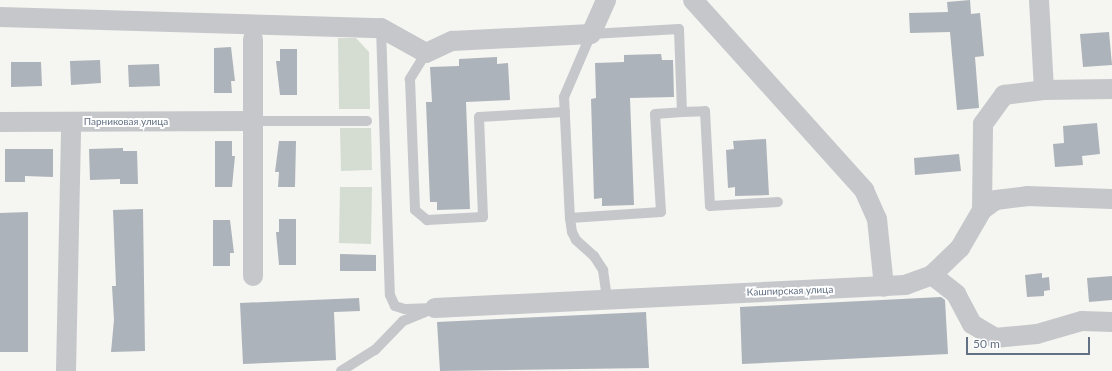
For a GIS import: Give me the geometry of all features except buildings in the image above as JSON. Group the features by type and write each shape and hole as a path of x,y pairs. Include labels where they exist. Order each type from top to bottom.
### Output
{"street":[{"path":"0,17 381,28 426,53 452,41 591,34 606,0"},
{"path":"693,0 864,190 877,219 884,287"},
{"path":"1039,0 1044,90"},
{"path":"254,39 254,276"},
{"path":"982,210 983,124 1004,94 1044,90 1112,89"},
{"name":"Парниковая улица","path":"0,122 71,123 253,121"},
{"path":"66,371 71,123"},
{"path":"1112,199 1027,196 996,200 982,210 960,248 932,275 956,294 972,324 995,338 1037,334 1082,321 1112,322"},
{"name":"Кашпирская улица","path":"435,308 607,298 884,287 904,285 932,275"}],"lane":[{"path":"381,28 390,295 395,306 405,309 435,308"},
{"path":"607,298 603,270 594,256 576,240 572,232 570,218 564,97 591,34 679,29 682,112"},
{"path":"426,53 410,79 415,210 427,220 483,217 479,117 565,112"},
{"path":"570,218 661,212 655,114 705,111 710,206 778,202"},
{"path":"253,121 367,121"},
{"path":"341,371 375,350 403,321 435,308"}],"shaded area":[{"path":"338,38 356,38 369,52 370,109 339,109"},
{"path":"340,128 371,128 372,170 341,171"},
{"path":"340,187 372,187 371,244 339,243"}]}
